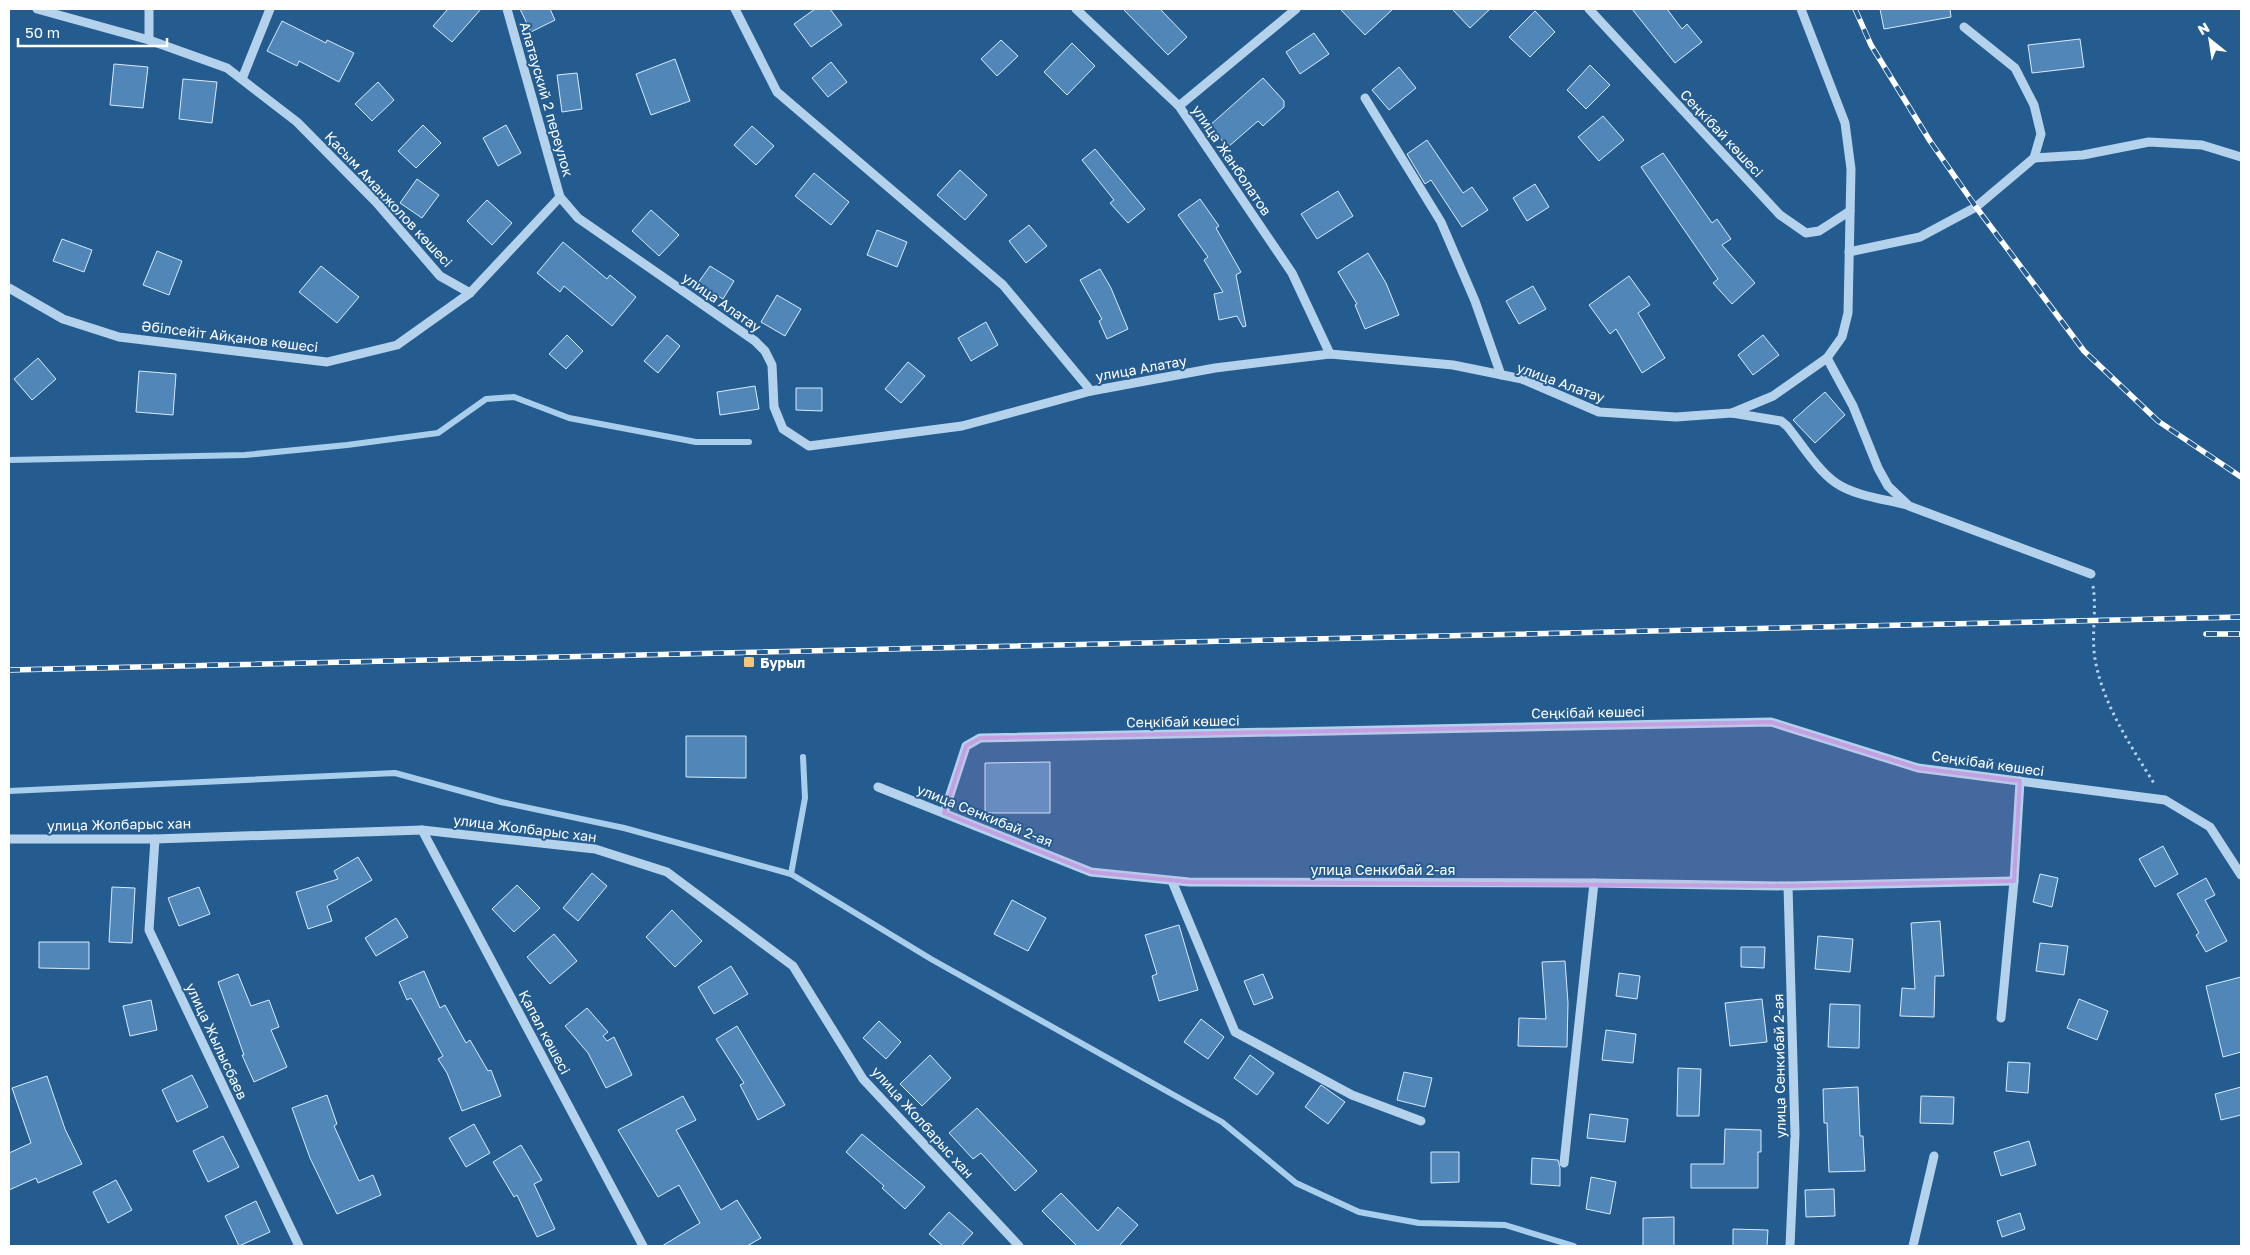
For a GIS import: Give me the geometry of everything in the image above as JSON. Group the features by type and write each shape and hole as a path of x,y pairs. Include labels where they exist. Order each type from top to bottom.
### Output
{"street":[{"name":"Қасым Аманжолов көшесі","path":"37,9 149,40 227,68 297,122 376,202 440,276 470,293"},
{"path":"149,9 149,40"},
{"path":"242,79 270,9"},
{"name":"Алатауский 2 переулок","path":"507,9 560,197"},
{"name":"улица Алатау","path":"735,9 777,92 1003,285 1091,391"},
{"name":"улица Жанболатов","path":"1076,9 1179,106 1292,273 1330,354"},
{"path":"1179,106 1296,9"},
{"name":"Сеңкібай көшесі","path":"1589,9 1794,228 1806,234 1818,231 1850,211"},
{"name":"улица Алатау","path":"560,197 578,218 755,340 765,351 772,365 774,407 783,429 809,446 962,426 1091,391 1215,368 1330,354 1453,365 1502,375 1522,380 1599,412 1676,417 1732,413 1773,396 1827,358 1842,337 1848,312 1850,169 1845,123 1801,9"},
{"path":"1849,252 1920,237 1976,207 2034,158 2041,134 2034,106 2015,68 1964,27"},
{"path":"1365,98 1441,222 1475,301 1502,375"},
{"path":"2034,158 2083,155 2149,142 2202,145 2241,157"},
{"path":"470,293 560,197"},
{"name":"Әбілсейіт Айқанов көшесі","path":"9,288 63,319 119,337 327,362 397,345 470,293"},
{"path":"1827,358 1852,406 1878,468 1888,486 1909,506"},
{"path":"1732,413 1781,421 1835,483 1851,490 1909,506 2091,574"},
{"name":"Сеңкібай көшесі","path":"944,813 966,746 980,738 1770,722 1918,768 2165,800 2210,828 2241,875"},
{"path":"2002,1018 2014,882 2020,781"},
{"name":"улица Сенкибай 2-ая","path":"878,787 1091,872 1172,881 1788,886 2014,882"},
{"name":"улица Жолбарыс хан","path":"9,839 155,839 422,830 595,849 667,872 793,966 863,1079 1019,1246"},
{"name":"Қапал көшесі","path":"422,830 643,1246"},
{"name":"улица Жылысбаев","path":"155,839 149,930 299,1246"},
{"path":"1172,881 1234,1032 1352,1095 1421,1121"},
{"path":"1564,1163 1594,883"},
{"name":"улица Сенкибай 2-ая","path":"1788,886 1795,1134 1790,1246"},
{"path":"1913,1246 1934,1156"}],"path":[{"path":"2091,574 2094,590 2095,658 2101,682 2124,736 2165,800"}],"highlighted area":[{"path":"1771,722 1918,768 2020,781 2014,881 1788,886 1189,882 1091,872 944,813 966,746 980,738"}],"building":[{"path":"448,9 481,9 452,42 433,26"},
{"path":"520,9 550,9 555,20 531,32"},
{"path":"815,9 830,9 842,25 811,47 794,24"},
{"path":"1123,9 1160,9 1187,37 1168,55"},
{"path":"1340,9 1393,9 1365,35"},
{"path":"1452,9 1490,9 1470,28"},
{"path":"1632,9 1667,9 1682,29 1687,24 1702,42 1675,63"},
{"path":"1880,9 1950,9 1951,17 1884,29"},
{"path":"1535,11 1555,32 1530,57 1509,37"},
{"path":"282,21 326,43 327,40 354,53 339,82 299,61 297,66 267,51"},
{"path":"1314,33 1329,54 1300,74 1286,52"},
{"path":"2080,39 2084,67 2032,73 2028,45"},
{"path":"1001,40 1018,56 997,76 981,59"},
{"path":"1072,43 1095,66 1067,95 1044,72"},
{"path":"675,59 690,101 651,115 636,74"},
{"path":"831,62 847,82 828,97 812,78"},
{"path":"114,64 148,67 143,108 110,105"},
{"path":"1590,65 1610,85 1586,109 1567,90"},
{"path":"1399,67 1416,88 1389,110 1372,90"},
{"path":"577,73 582,109 562,112 557,75"},
{"path":"1263,78 1284,101 1284,107 1263,126 1258,121 1228,147 1209,126"},
{"path":"183,79 217,82 212,123 179,119"},
{"path":"378,82 394,100 372,121 355,104"},
{"path":"1603,116 1624,140 1599,161 1578,137"},
{"path":"423,125 441,143 416,168 398,151"},
{"path":"506,125 521,153 498,166 483,138"},
{"path":"752,126 774,146 756,165 734,145"},
{"path":"1427,140 1463,193 1472,187 1488,210 1462,227 1431,180 1425,184 1407,154"},
{"path":"1095,149 1145,209 1128,223 1110,203 1114,200 1082,160"},
{"path":"1663,153 1712,223 1717,219 1731,239 1722,245 1755,283 1732,304 1713,283 1718,279 1641,167"},
{"path":"960,170 987,195 965,220 937,195"},
{"path":"814,173 849,202 831,225 795,196"},
{"path":"417,179 439,195 422,218 400,203"},
{"path":"1535,184 1549,207 1527,221 1513,198"},
{"path":"1338,191 1353,216 1317,239 1301,214"},
{"path":"1200,199 1219,226 1216,228 1241,272 1236,275 1246,326 1243,327 1237,316 1219,320 1214,294 1223,292 1204,260 1208,257 1178,215"},
{"path":"487,200 512,223 492,245 467,221"},
{"path":"651,210 679,235 659,256 632,231"},
{"path":"1029,225 1047,246 1026,263 1009,241"},
{"path":"877,230 907,242 897,267 867,255"},
{"path":"62,239 92,250 84,272 53,261"},
{"path":"563,242 607,279 610,275 636,297 612,326 564,286 560,292 537,273"},
{"path":"157,251 182,261 169,295 143,285"},
{"path":"1368,253 1386,283 1399,315 1365,329 1355,305 1357,304 1338,272"},
{"path":"321,266 359,297 337,323 299,292"},
{"path":"710,266 734,281 723,299 698,283"},
{"path":"1100,269 1111,288 1128,329 1107,339 1099,321 1102,319 1080,280"},
{"path":"1629,276 1650,305 1638,313 1665,358 1642,373 1616,329 1610,334 1589,305"},
{"path":"1533,286 1546,309 1519,324 1506,301"},
{"path":"777,295 801,309 785,336 761,322"},
{"path":"986,322 998,345 971,361 958,338"},
{"path":"567,335 583,351 566,369 549,354"},
{"path":"667,335 680,346 658,373 644,361"},
{"path":"1763,335 1779,355 1753,375 1738,355"},
{"path":"38,358 56,379 32,400 14,379"},
{"path":"908,362 925,376 901,403 885,389"},
{"path":"139,371 176,374 173,415 136,412"},
{"path":"755,386 759,409 720,415 717,392"},
{"path":"796,388 822,388 822,411 796,410"},
{"path":"1825,392 1845,415 1815,443 1793,420"},
{"path":"686,736 746,736 746,778 686,777"},
{"path":"1050,762 1050,813 985,813 985,763"},
{"path":"2163,846 2178,874 2155,887 2139,859"},
{"path":"358,857 372,880 327,906 332,921 308,929 296,892 338,879 334,871"},
{"path":"592,873 607,886 578,921 563,908"},
{"path":"2040,874 2058,878 2052,907 2033,902"},
{"path":"2206,878 2215,895 2205,900 2227,941 2206,952 2196,935 2199,933 2177,894"},
{"path":"517,885 540,908 514,932 492,909"},
{"path":"112,887 135,888 132,943 109,942"},
{"path":"199,887 210,914 179,926 168,898"},
{"path":"1012,900 1046,918 1028,951 994,934"},
{"path":"672,910 702,941 675,967 646,937"},
{"path":"396,918 408,937 376,956 365,938"},
{"path":"1940,921 1944,976 1935,976 1934,1017 1900,1016 1902,988 1915,989 1911,923"},
{"path":"1179,925 1198,990 1159,1001 1152,976 1157,974 1145,935"},
{"path":"554,934 577,961 550,984 527,957"},
{"path":"1818,936 1853,939 1850,972 1815,969"},
{"path":"39,942 89,942 89,969 39,968"},
{"path":"2040,943 2068,946 2064,975 2036,971"},
{"path":"1741,947 1765,947 1764,968 1741,967"},
{"path":"1565,961 1568,1003 1567,1047 1518,1046 1519,1018 1546,1019 1542,962"},
{"path":"731,966 748,994 714,1014 698,987"},
{"path":"424,971 440,1008 445,1005 466,1043 470,1040 488,1071 491,1070 501,1096 462,1111 447,1073 438,1059 443,1056 411,998 407,1000 399,982"},
{"path":"1619,973 1640,976 1637,999 1616,996"},
{"path":"238,974 251,1006 269,1000 279,1027 271,1030 287,1067 254,1082 242,1055 244,1055 218,982"},
{"path":"1263,974 1273,998 1254,1005 1244,981"},
{"path":"2241,977 2241,1052 2223,1057 2206,986"},
{"path":"1762,999 1767,1042 1730,1046 1725,1003"},
{"path":"2079,999 2108,1011 2097,1040 2067,1028"},
{"path":"151,1000 157,1030 130,1036 123,1006"},
{"path":"1830,1004 1860,1005 1859,1048 1828,1047"},
{"path":"587,1008 608,1032 603,1036 607,1041 614,1037 632,1075 606,1088 588,1053 565,1026"},
{"path":"1201,1019 1224,1037 1208,1059 1184,1042"},
{"path":"879,1021 901,1042 886,1059 863,1038"},
{"path":"737,1026 785,1105 758,1120 740,1085 744,1083 716,1039"},
{"path":"1606,1030 1636,1034 1633,1063 1602,1060"},
{"path":"930,1055 951,1078 922,1106 900,1084"},
{"path":"1250,1055 1274,1073 1257,1095 1234,1078"},
{"path":"2008,1062 2030,1063 2028,1093 2006,1091"},
{"path":"1678,1068 1701,1069 1699,1116 1677,1116"},
{"path":"1404,1072 1432,1078 1425,1107 1397,1100"},
{"path":"192,1075 208,1107 177,1122 162,1090"},
{"path":"47,1076 65,1129 82,1164 38,1183 36,1178 9,1190 9,1153 31,1143 12,1088"},
{"path":"1321,1085 1345,1102 1328,1124 1305,1107"},
{"path":"1858,1087 1860,1136 1863,1136 1865,1171 1829,1172 1827,1123 1824,1123 1823,1089"},
{"path":"2241,1087 2241,1115 2221,1120 2215,1094"},
{"path":"327,1095 337,1124 334,1126 359,1181 373,1175 381,1195 337,1214 310,1158 292,1108"},
{"path":"683,1096 696,1120 676,1130 721,1210 737,1200 761,1238 747,1246 662,1246 700,1223 679,1185 658,1197 618,1130"},
{"path":"1921,1096 1954,1097 1953,1124 1920,1123"},
{"path":"977,1108 1037,1171 1015,1191 981,1153 973,1159 949,1133"},
{"path":"1590,1114 1628,1119 1625,1142 1587,1138"},
{"path":"474,1124 490,1153 466,1167 449,1138"},
{"path":"1725,1129 1761,1130 1761,1152 1758,1152 1758,1188 1691,1188 1691,1164 1724,1164"},
{"path":"862,1134 925,1187 905,1209 882,1188 884,1186 846,1152"},
{"path":"223,1136 239,1167 208,1182 193,1151"},
{"path":"2029,1141 2036,1165 2001,1176 1994,1152"},
{"path":"521,1145 542,1180 534,1184 555,1229 537,1237 517,1195 514,1197 493,1162"},
{"path":"1431,1152 1459,1152 1459,1182 1431,1183"},
{"path":"1532,1158 1558,1160 1560,1186 1531,1184"},
{"path":"1591,1177 1616,1182 1610,1214 1586,1209"},
{"path":"116,1180 132,1210 108,1223 93,1192"},
{"path":"1834,1189 1835,1216 1806,1217 1805,1190"},
{"path":"1061,1193 1098,1231 1118,1207 1138,1225 1119,1246 1077,1246 1042,1211"},
{"path":"256,1201 270,1232 239,1246 225,1216"},
{"path":"949,1212 973,1233 961,1246 943,1246 929,1234"},
{"path":"2020,1213 2025,1229 2002,1237 1997,1221"},
{"path":"1674,1217 1674,1246 1643,1246 1643,1218"},
{"path":"1733,1229 1768,1230 1767,1246 1733,1246"}],"waterway":[{"path":"9,460 245,455 347,445 438,433 486,399 514,397 569,418 696,442 749,442"},
{"path":"791,874 805,798 803,757"},
{"path":"9,791 395,773 501,802 624,828 791,874 931,959 1222,1122 1296,1183 1359,1212 1419,1223 1505,1225 1574,1246"}],"railway":[{"path":"1855,9 1871,45 1930,141 1976,207 2084,351 2158,421 2241,477"},
{"path":"9,670 2241,617"},
{"path":"2206,634 2241,634"}],"place":[{"name":"Бурыл","path":"749,662"}]}
